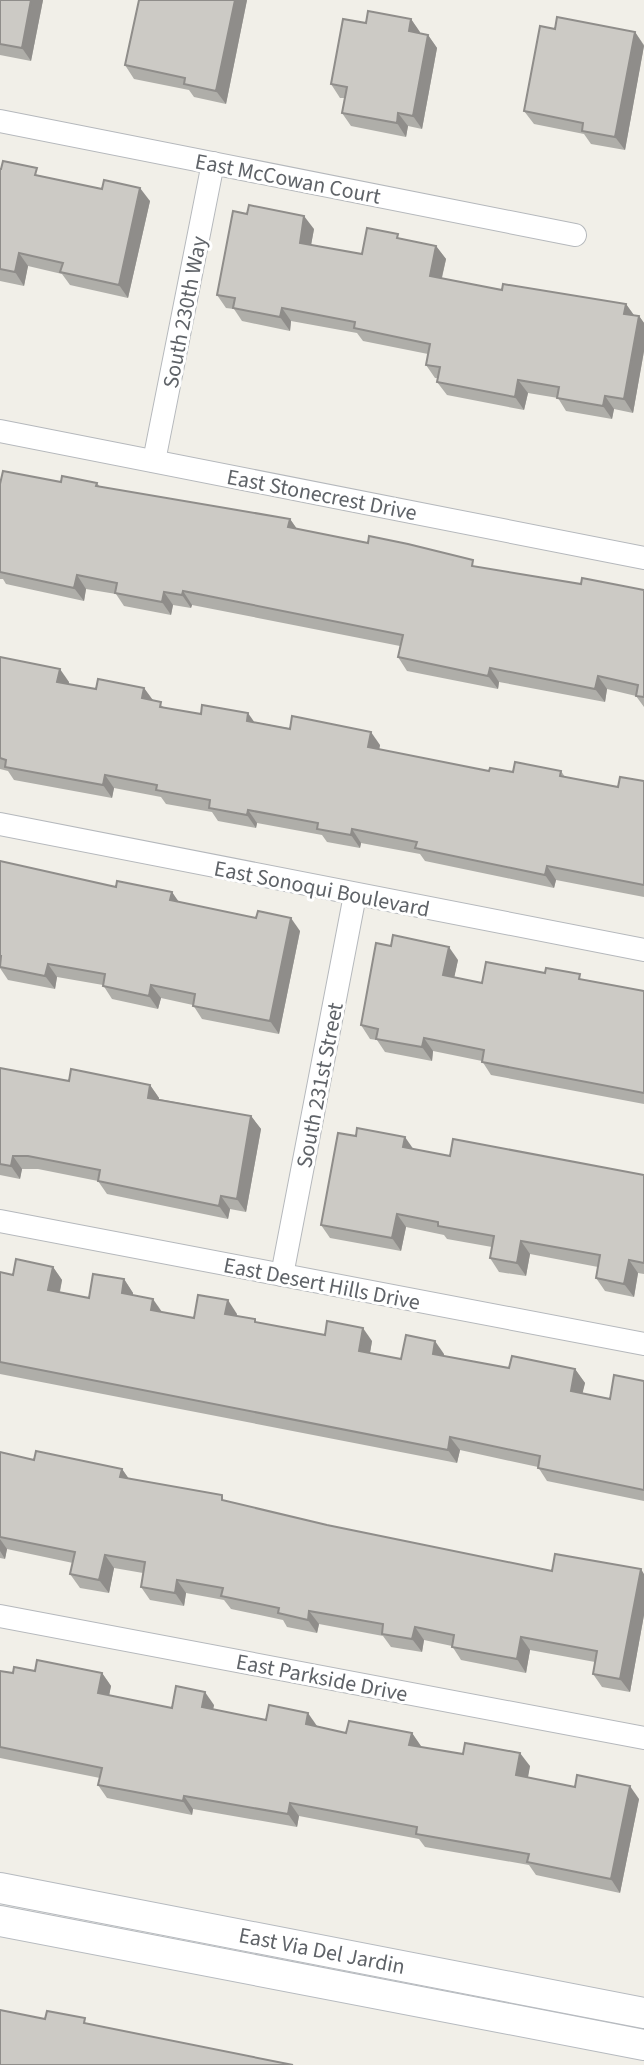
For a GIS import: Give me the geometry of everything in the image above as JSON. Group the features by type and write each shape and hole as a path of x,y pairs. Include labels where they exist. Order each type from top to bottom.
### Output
{"street":[{"name":"East McCowan Court","path":"0,121 575,235"},
{"name":"South 230th Way","path":"154,461 213,163"},
{"name":"East Stonecrest Drive","path":"0,431 644,558"},
{"name":"East Sonoqui Boulevard","path":"0,824 644,950"},
{"name":"South 231st Street","path":"282,1275 355,895"},
{"name":"East Desert Hills Drive","path":"0,1221 644,1344"},
{"name":"East Parkside Drive","path":"0,1616 644,1738"},
{"name":"East Via Del Jardin","path":"0,1888 644,2013"},
{"name":"East Via Del Jardin","path":"0,1921 644,2045"}],"building":[{"path":"0,0 31,0 22,48 0,44"},
{"path":"139,0 235,0 216,91 184,84 185,78 125,65"},
{"path":"368,11 411,19 409,31 428,35 413,116 398,113 397,123 342,113 347,87 331,84 343,19 366,23"},
{"path":"557,17 635,32 615,137 582,131 583,123 524,111 540,26 555,29"},
{"path":"3,161 37,168 35,175 102,189 104,180 140,188 119,285 60,272 63,263 19,253 15,272 0,269 0,169"},
{"path":"249,205 304,216 300,243 362,254 367,228 436,246 430,276 502,290 503,284 626,304 624,314 639,316 624,399 605,396 603,406 557,398 559,387 518,380 515,397 437,382 440,367 426,365 430,344 354,328 355,322 282,308 280,317 233,308 235,298 217,295 233,211 247,214"},
{"path":"3,471 61,482 62,476 97,483 96,486 290,519 288,527 368,543 369,536 408,544 473,560 472,566 581,584 582,578 644,590 644,697 636,696 638,685 598,676 595,689 490,668 488,676 398,657 403,635 183,591 182,595 164,592 162,602 115,593 117,583 77,575 74,588 0,572 0,484"},
{"path":"0,657 60,669 57,682 96,689 98,679 144,688 142,698 161,702 160,707 201,714 202,705 248,713 247,721 290,729 292,716 371,732 368,747 489,771 490,768 513,772 515,762 561,771 560,776 618,787 620,777 644,781 644,885 547,866 545,875 415,848 417,842 352,829 351,835 317,829 318,823 248,810 247,815 209,808 210,800 156,790 157,785 105,775 103,785 5,767 6,760 0,758"},
{"path":"0,861 116,887 117,881 172,892 170,900 256,918 258,911 291,918 270,1021 193,1006 195,994 151,985 149,996 103,986 105,974 48,964 45,976 0,967"},
{"path":"393,935 449,947 443,975 482,983 486,962 545,973 546,968 580,974 579,979 644,991 644,1093 482,1062 484,1050 424,1038 422,1047 376,1039 378,1029 361,1025 376,943 391,946"},
{"path":"0,1068 69,1081 71,1069 150,1085 148,1098 251,1116 237,1199 221,1196 219,1206 98,1181 100,1170 28,1156 13,1156 11,1166 0,1164"},
{"path":"357,1128 405,1137 403,1147 450,1156 453,1139 644,1175 644,1263 629,1260 624,1284 596,1278 600,1255 521,1241 517,1263 490,1258 494,1236 438,1226 438,1222 397,1214 392,1238 321,1225 338,1133 356,1136"},
{"path":"16,1259 53,1267 48,1290 89,1298 93,1274 124,1279 122,1293 153,1299 151,1310 194,1318 198,1295 228,1300 225,1314 255,1319 255,1322 325,1335 327,1321 363,1328 359,1351 401,1359 406,1335 435,1341 433,1354 509,1368 512,1356 575,1369 571,1391 610,1399 614,1375 644,1381 644,1490 538,1468 540,1456 450,1437 448,1450 0,1362 0,1272 13,1275"},
{"path":"36,1451 122,1469 120,1477 222,1495 222,1500 327,1525 552,1571 555,1554 641,1569 620,1679 593,1674 597,1651 521,1637 517,1659 452,1647 454,1635 415,1627 412,1639 382,1634 383,1624 309,1611 308,1620 278,1613 279,1608 221,1596 223,1588 177,1580 175,1593 141,1587 145,1562 105,1555 99,1580 70,1574 75,1552 0,1537 0,1452 34,1460"},
{"path":"37,1660 102,1673 98,1693 172,1708 176,1686 205,1692 202,1707 266,1720 269,1705 308,1713 306,1724 346,1733 349,1721 412,1733 409,1745 463,1754 465,1743 520,1753 516,1775 575,1787 577,1775 630,1786 611,1879 527,1862 529,1854 416,1834 417,1827 290,1803 288,1814 184,1796 183,1801 98,1785 102,1768 0,1747 0,1671 13,1673 14,1667 35,1671"},
{"path":"0,2010 45,2019 47,2011 85,2018 84,2023 293,2065 0,2065"}]}
